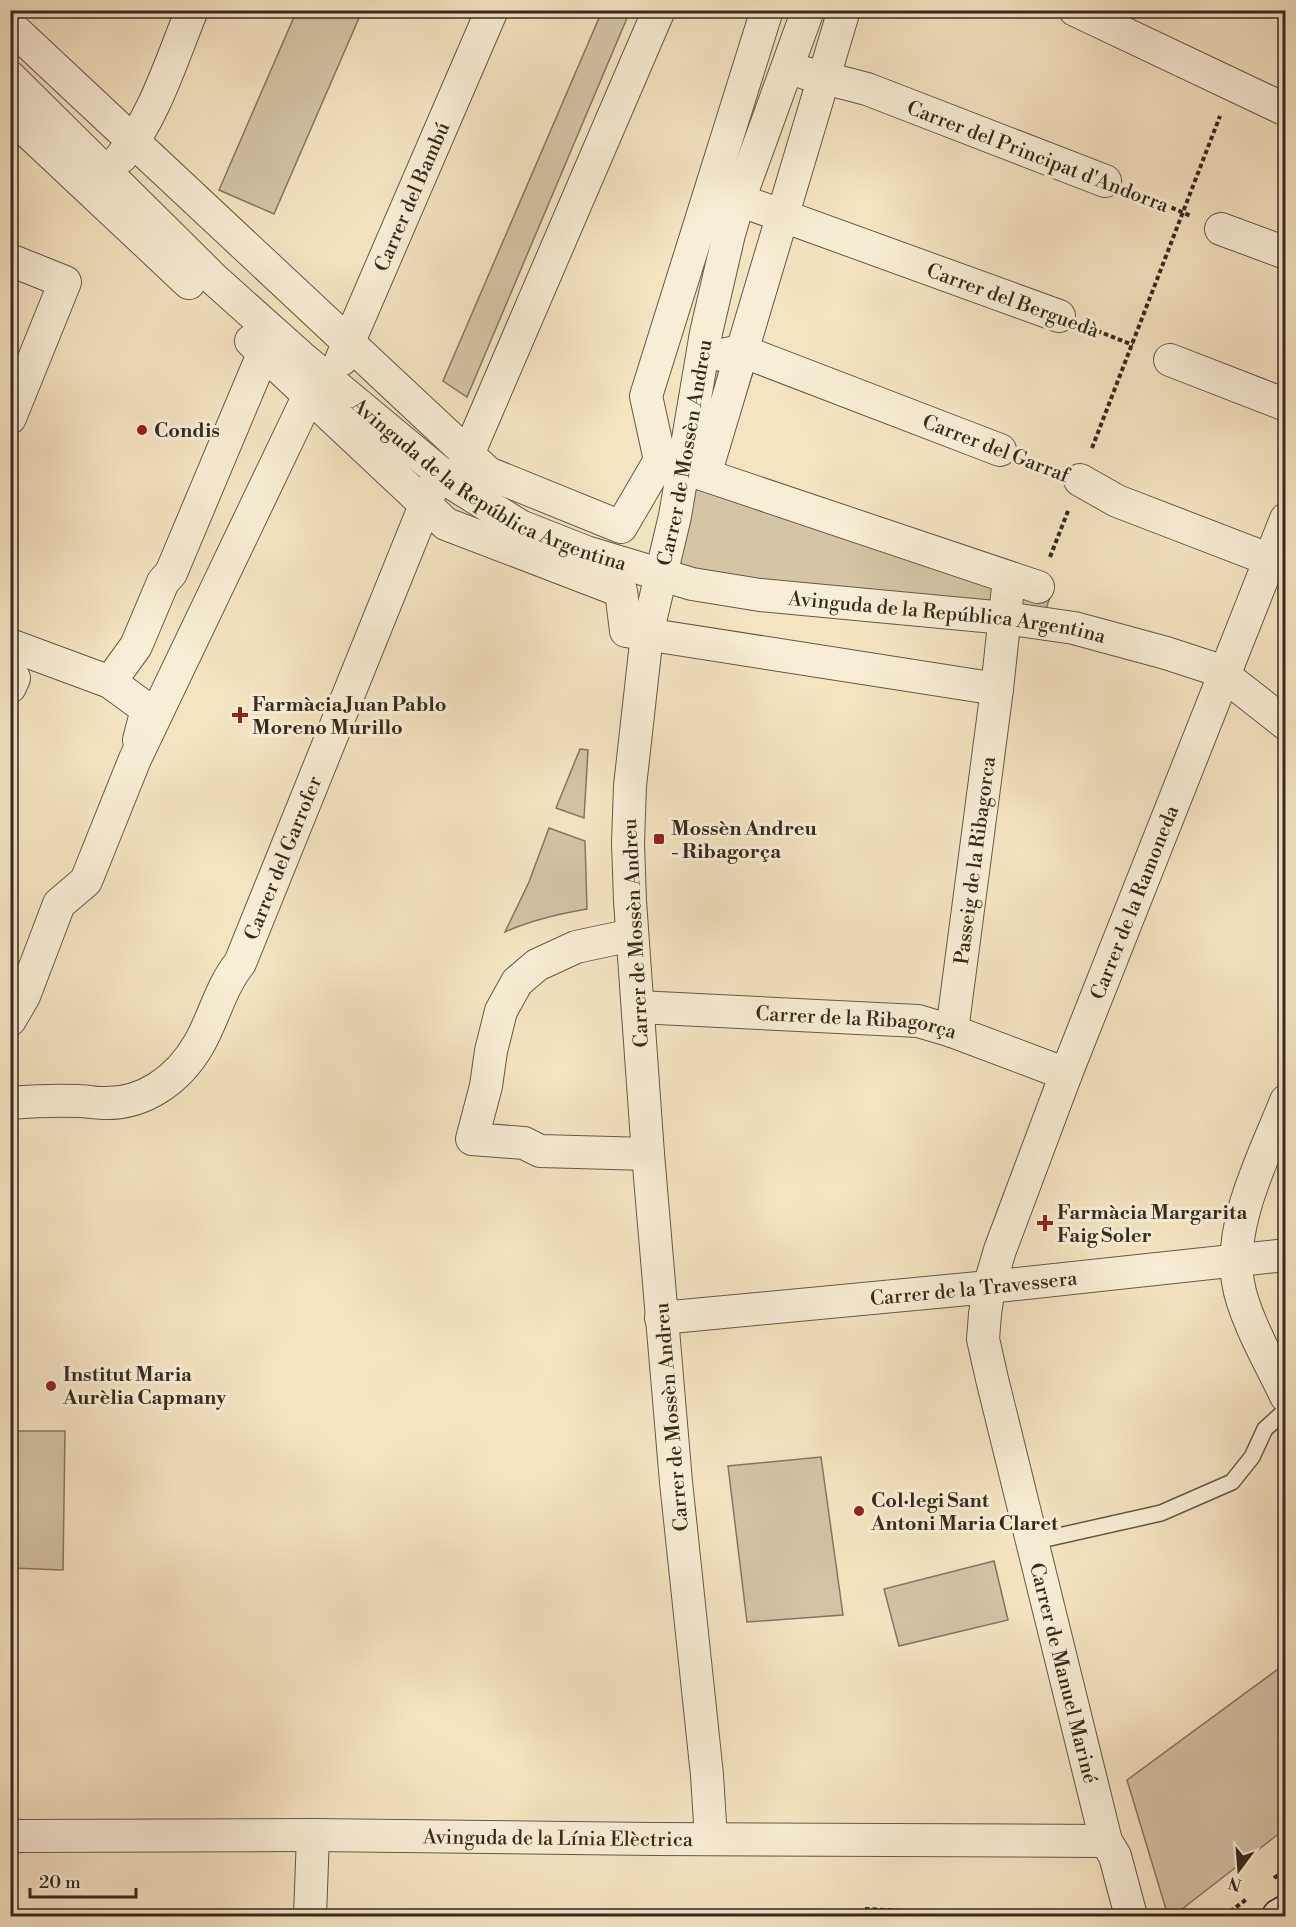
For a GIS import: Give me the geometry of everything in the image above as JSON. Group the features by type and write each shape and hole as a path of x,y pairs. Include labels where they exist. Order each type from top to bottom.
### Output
{"street":[{"path":"108,172 134,141 145,122 192,10"},
{"name":"Carrer del Bambú","path":"135,759 320,389 349,343 492,10"},
{"name":"Carrer del Garrofer","path":"10,1103 43,1100 102,1103 139,1098 156,1090 184,1066 207,1030 232,973 240,963 425,504 468,454 659,10"},
{"path":"767,10 646,396 683,468 1038,587"},
{"name":"Carrer de Mossèn Andreu","path":"711,1839 661,1318 648,1154 632,935 628,843 630,786 647,634 673,526 702,357 729,234 739,200 808,10"},
{"path":"10,26 488,473 621,527 683,468 742,351 844,10"},
{"path":"1075,10 1286,110"},
{"name":"Carrer del Principat d'Andorra","path":"787,68 867,89 1105,181"},
{"name":"Avinguda de la República Argentina","path":"10,77 215,279 268,342 320,389 447,479 520,526 554,541 661,576 714,588 760,595 1005,618 1086,631 1199,663 1225,676 1286,724"},
{"path":"10,115 268,342 171,573 163,582 136,646 110,682"},
{"name":"Carrer del Berguedà","path":"739,200 1059,316"},
{"path":"1221,229 1286,253"},
{"path":"10,260 65,282 10,418"},
{"name":"Carrer del Garraf","path":"702,357 742,351 1000,450"},
{"path":"1170,360 1286,405"},
{"path":"320,389 446,524 621,591 626,631 997,689"},
{"name":"Carrer del Garraf","path":"1080,480 1117,501 1277,563"},
{"name":"Carrer de la Ramoneda","path":"989,1287 1000,1250 1066,1074 1225,676 1277,563 1286,519"},
{"name":"Passeig de la Ribagorca","path":"952,1031 997,689 1009,578"},
{"path":"10,645 110,682 147,709 135,759 86,881 58,904 24,996 10,1020"},
{"path":"632,935 576,947 537,965 517,982 501,1011 491,1051 486,1086 472,1139 524,1143 540,1151 648,1154"},
{"name":"Carrer de la Ribagorça","path":"638,1006 918,1021 952,1031 1066,1074"},
{"path":"1286,1101 1250,1193 1240,1228 1235,1260 1243,1301 1286,1396"},
{"name":"Carrer de la Travessera","path":"661,1318 989,1287 1286,1255"},
{"name":"Carrer de Manuel Mariné","path":"989,1287 983,1339 1106,1841 1115,1856 1130,1914"},
{"path":"310,1917 313,1835"},
{"name":"Avinguda de la Línia Elèctrica","path":"10,1836 313,1835 1106,1841"},
{"path":"1279,1917 1286,1912"}],"lane":[{"path":"1032,1542 1161,1513 1232,1482 1252,1456 1265,1429 1286,1410"}],"path":[{"path":"1038,587 1232,85"},
{"name":"Carrer del Principat d'Andorra","path":"1105,181 1221,229"},
{"name":"Carrer del Berguedà","path":"1059,316 1170,360"},
{"name":"Carrer del Garraf","path":"1000,450 1080,480"},
{"path":"871,1917 865,1909 949,1913 1130,1914"}],"shaded area":[{"path":"297,10 362,11 274,214 219,190"},
{"path":"602,11 630,11 467,397 443,381"},
{"path":"756,363 722,466 1053,588 1044,615 672,568 707,365"},
{"path":"580,749 588,750 584,818 556,808"},
{"path":"549,828 585,841 587,909 545,918 505,932 529,882"},
{"path":"11,1431 65,1431 63,1570 11,1568"},
{"path":"821,1457 843,1615 747,1622 728,1466"},
{"path":"994,1561 1008,1620 899,1646 884,1589"},
{"path":"1285,1664 1285,1829 1173,1916 1168,1916 1127,1780"}],"place":[{"name":"Condis","path":"142,430"},
{"name":"Farmàcia Juan Pablo Moreno Murillo","path":"240,715"},
{"name":"Mossèn Andreu - Ribagorça","path":"659,839"},
{"name":"Farmàcia Margarita Faig Soler","path":"1045,1223"},
{"name":"Institut Maria Aurèlia Capmany","path":"51,1386"},
{"name":"Col·legi Sant Antoni Maria Claret","path":"859,1511"}]}
